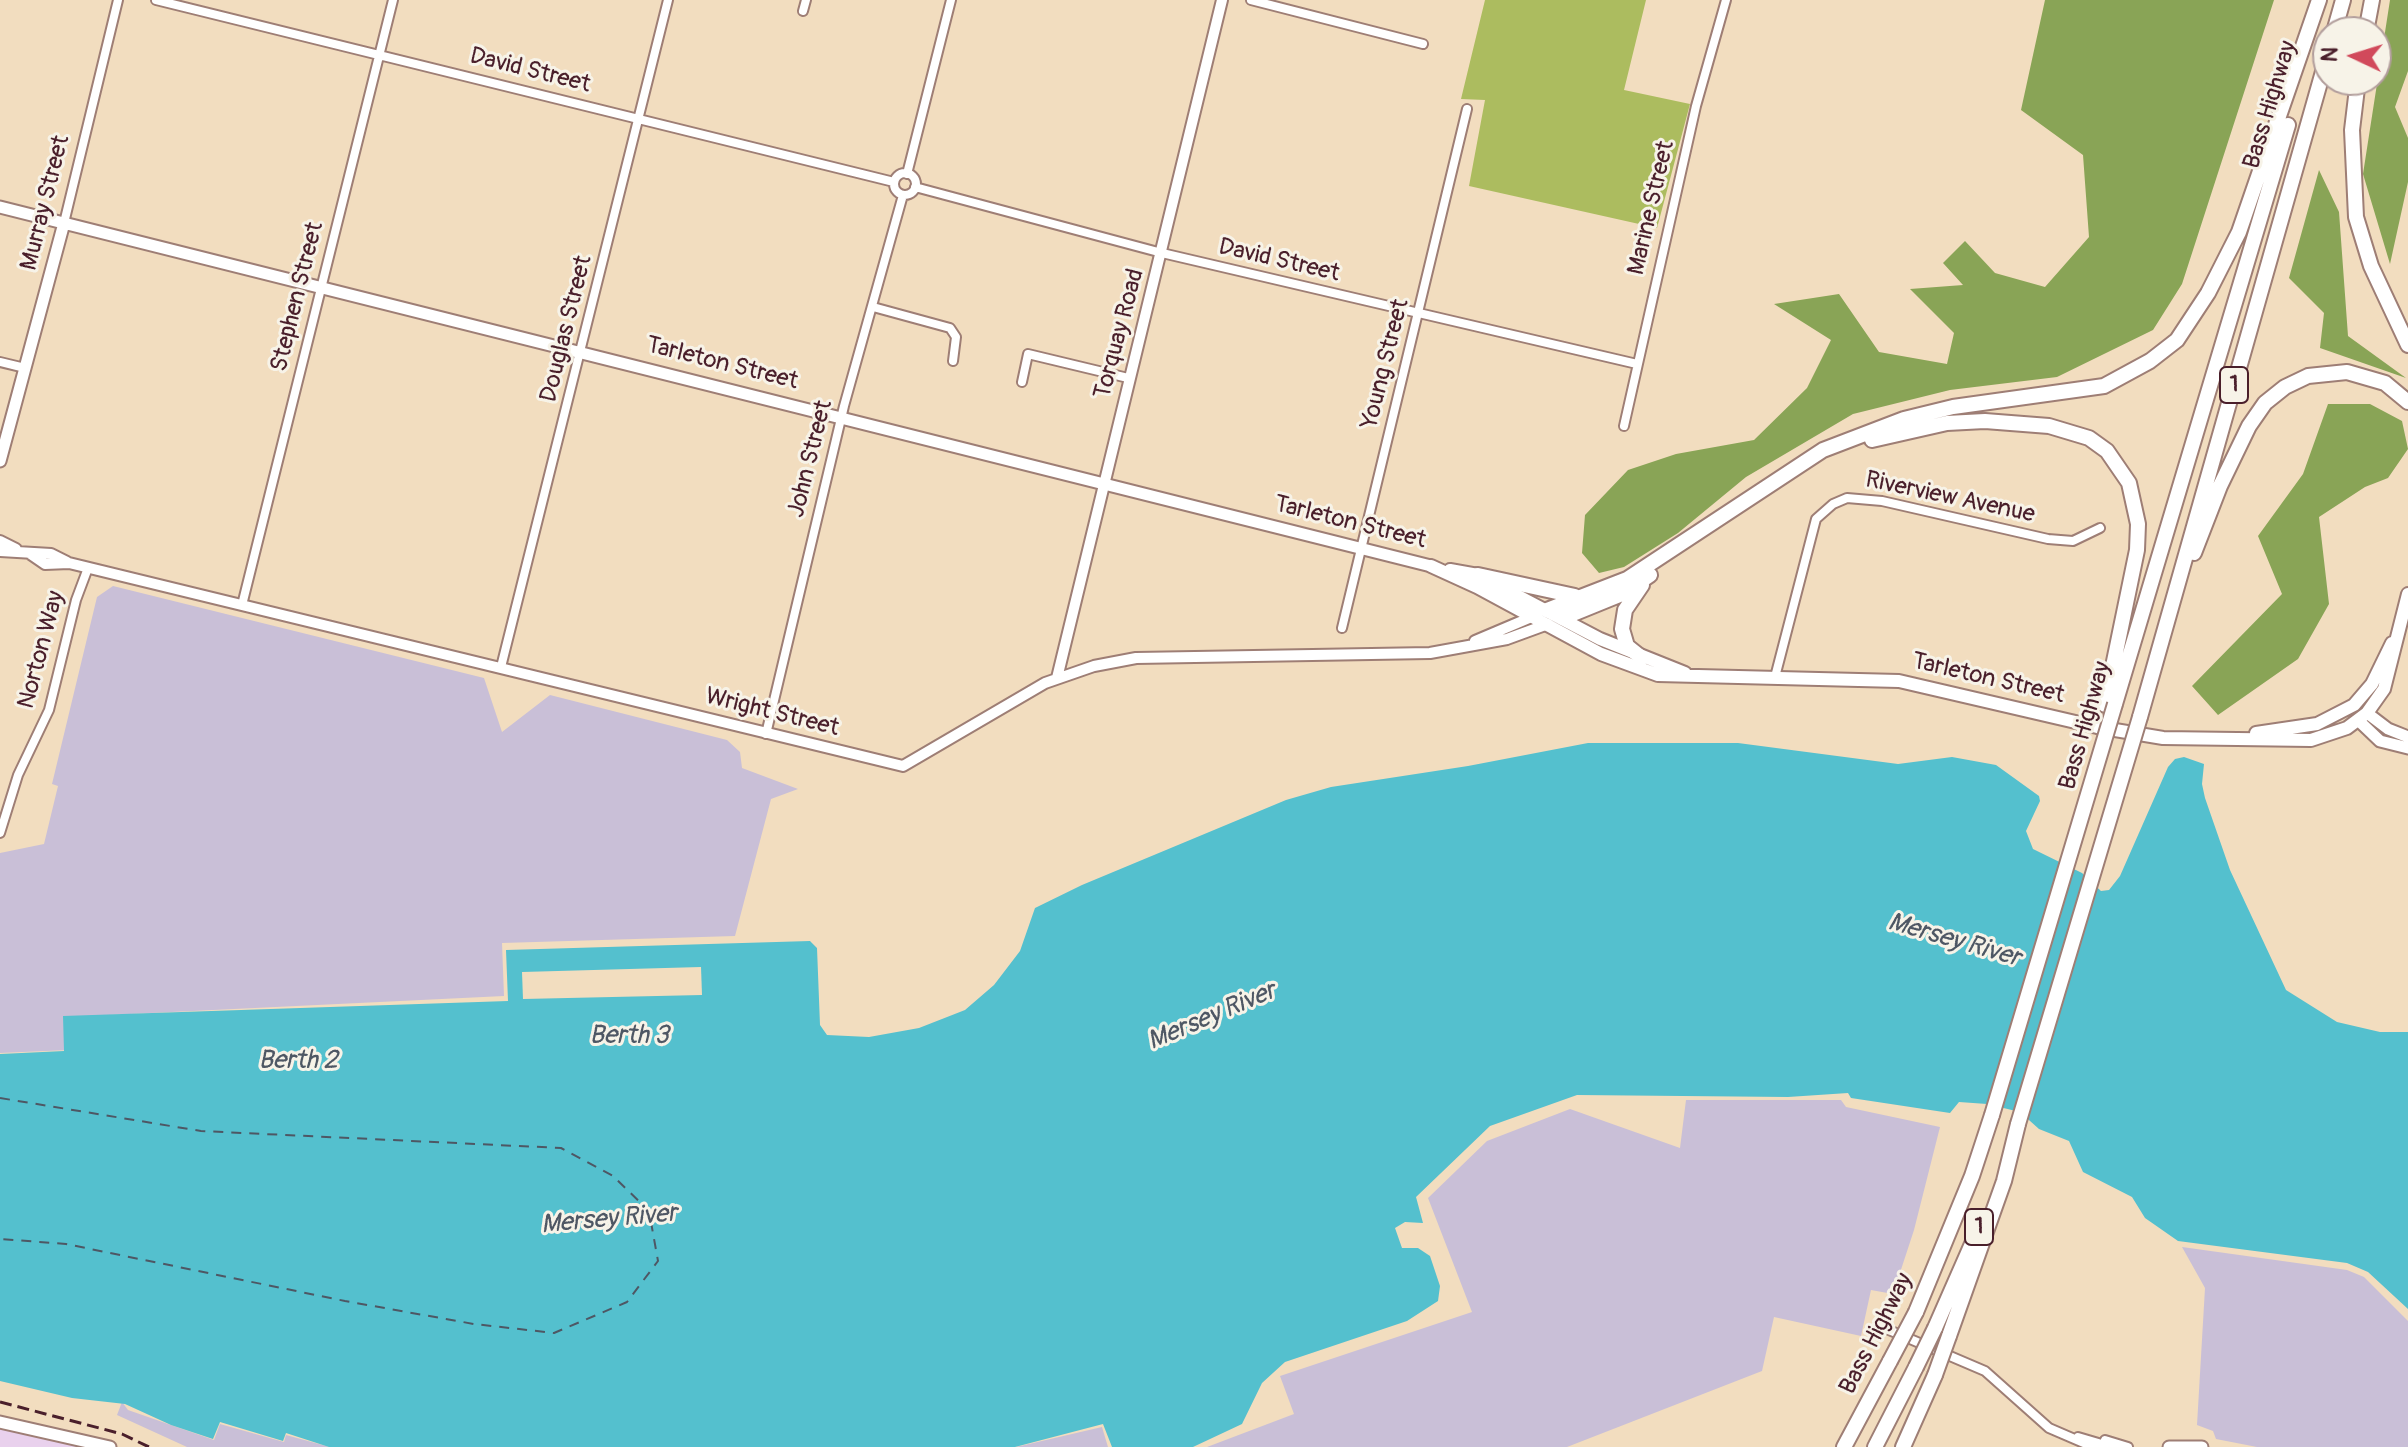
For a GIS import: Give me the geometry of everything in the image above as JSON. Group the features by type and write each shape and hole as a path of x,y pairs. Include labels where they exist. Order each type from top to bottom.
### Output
{"highway":[{"path":"1543,617 1582,595 1627,579 1823,450 1904,419 1953,407 2079,393 2104,386 2150,361 2177,340 2208,293 2245,219 2319,0"},
{"name":"Bass Highway","path":"1844,1447 1916,1312 1957,1213 1992,1115 2086,802 2110,704 2325,0"},
{"name":"Bass Highway","path":"1875,1447 1935,1328 1996,1187 2018,1124 2140,717 2316,96"},
{"path":"2356,96 2352,130 2356,217 2371,266 2408,345"},
{"path":"2165,630 2220,486 2249,426 2275,394 2308,376 2347,372 2385,383 2408,402"},
{"path":"1752,496 1865,442 1947,423 2049,426 2089,438 2119,464 2133,493 2138,524 2137,550 2110,704"},
{"path":"1642,658 1627,646 1622,623 1633,596 1683,545"},
{"name":"Tarleton Street","path":"1431,566 1543,617 1563,618 1642,658 1698,677"},
{"name":"Tarleton Street","path":"1431,566 1478,575 1543,617 1640,671 1698,677 1899,681 2123,732 2163,738 2229,737"},
{"path":"1563,618 1622,594 1653,573"},
{"path":"1478,575 1562,595 1582,595"},
{"path":"2229,737 2309,727 2354,705 2383,663 2407,598"},
{"path":"2229,737 2311,740 2338,732 2363,717 2388,681 2407,598"},
{"path":"2354,705 2363,717"},
{"path":"1903,1447 1949,1336 2004,1181 2018,1124"},
{"path":"1834,1447 1874,1387"}],"main road":[{"name":"Tarleton Street","path":"0,207 1431,566"},
{"name":"Murray Street","path":"0,461 64,223"},
{"path":"2363,717 2408,737"},
{"path":"2363,717 2380,741 2408,748"},
{"path":"0,1422 58,1441 110,1447"},
{"path":"2169,1447 2202,1447"}],"street":[{"name":"Murray Street","path":"64,223 118,0"},
{"name":"David Street","path":"156,0 894,182"},
{"name":"Stephen Street","path":"242,605 393,0"},
{"name":"Douglas Street","path":"501,667 668,0"},
{"path":"803,11 806,0"},
{"path":"907,174 951,0"},
{"name":"Torquay Road","path":"1057,678 1222,0"},
{"path":"1251,0 1423,44"},
{"name":"Marine Street","path":"1624,426 1696,106 1726,0"},
{"name":"Young Street","path":"1342,628 1467,109"},
{"path":"907,174 913,177 915,187 910,194 903,195 895,189 894,182 900,175 907,174"},
{"name":"David Street","path":"915,187 1162,253 1637,364"},
{"name":"John Street","path":"766,734 841,417 903,195"},
{"path":"873,307 950,328 956,337 953,361"},
{"path":"1022,382 1028,354 1128,378"},
{"path":"0,362 25,368"},
{"name":"Riverview Avenue","path":"1775,677 1816,519 1833,504 1847,498 1882,501 2048,539 2073,541 2100,528"},
{"name":"Wright Street","path":"0,541 45,564 69,563 903,766 1057,678 1136,658 1413,654 1455,649 1543,617"},
{"name":"Wright Street","path":"0,551 26,552"},
{"name":"Norton Way","path":"0,833 18,775 49,710 76,600 88,568"},
{"path":"1882,1327 1985,1371 2008,1388 2043,1424 2061,1435 2112,1447"},
{"path":"2091,1443 2128,1447"}],"shaded area":[{"path":"113,586 484,678 502,732 550,695 727,740 740,752 742,768 798,789 771,799 735,936 502,943 504,996 68,1017 69,1050 0,1053 0,853 44,844 58,786 52,784 97,597"},
{"path":"1686,1100 1841,1100 1846,1107 1940,1127 1914,1230 1893,1294 1871,1290 1861,1336 1774,1317 1762,1371 1567,1447 1207,1447 1294,1414 1280,1376 1472,1312 1428,1198 1487,1141 1570,1109 1680,1148"},
{"path":"2182,1247 2347,1270 2364,1277 2408,1321 2408,1447 2257,1447 2216,1439 2213,1431 2197,1425 2205,1288"},
{"path":"122,1402 128,1410 214,1440 220,1424 284,1442 286,1435 330,1447 187,1447 117,1415"},
{"path":"0,1422 108,1447 0,1447"},
{"path":"1102,1427 1108,1447 1016,1447"}],"green space":[{"path":"1485,0 1646,0 1624,90 1690,104 1657,228 1469,186 1485,100 1461,99"},
{"path":"2045,0 2274,0 2182,284 2153,330 2057,377 1950,390 1853,414 1746,477 1678,533 1624,567 1599,573 1582,553 1585,515 1628,470 1676,454 1754,440 1807,388 1831,340 1774,304 1839,294 1879,352 1947,364 1954,333 1910,289 1963,285 1943,263 1965,241 1995,273 2045,287 2089,237 2083,155 2021,110"},
{"path":"2390,0 2408,0 2408,71 2395,107 2408,138 2408,182 2390,264 2363,174 2375,96 2392,96 2392,16 2388,16"},
{"path":"2319,170 2339,212 2348,336 2406,378 2320,348 2324,313 2289,278"},
{"path":"2328,404 2370,404 2402,421 2408,449 2388,478 2365,487 2319,517 2329,604 2298,659 2218,715 2192,686 2282,594 2258,536 2303,474"}],"water":[{"path":"1588,743 1738,743 1898,764 1952,757 1996,765 2039,796 2040,801 2026,831 2033,849 2082,873 2101,891 2109,890 2120,876 2168,767 2175,759 2184,757 2204,764 2202,784 2205,798 2230,870 2286,990 2337,1022 2380,1032 2408,1032 2408,1309 2368,1272 2347,1263 2178,1241 2145,1218 2132,1197 2083,1172 2069,1141 2039,1129 2020,1112 1987,1104 1959,1102 1950,1113 1851,1098 1848,1093 1788,1097 1577,1095 1490,1126 1416,1197 1423,1223 1405,1222 1395,1228 1402,1248 1418,1248 1430,1256 1440,1286 1438,1301 1407,1321 1285,1362 1262,1383 1242,1424 1193,1447 1112,1447 1103,1424 1015,1447 329,1447 286,1433 283,1441 220,1422 213,1439 171,1425 125,1404 72,1398 0,1381 0,1054 64,1051 63,1016 508,1001 506,950 810,941 817,948 820,1025 827,1035 869,1037 919,1028 965,1010 994,985 1020,951 1035,908 1082,885 1286,800 1331,787 1468,766"}],"pier":[{"path":"701,967 702,995 523,999 522,972"}],"ferry route":[{"path":"0,1098 201,1131 561,1148 613,1176 649,1211 658,1261 627,1302 554,1333 474,1324 345,1301 66,1244 0,1239"}],"railway":[{"path":"0,1402 122,1434 149,1447"}],"water label":[{"name":"Mersey River","path":"1954,941"},
{"name":"Mersey River","path":"1212,1017"},
{"name":"Berth 3","path":"629,1036"},
{"name":"Berth 2","path":"298,1061"},
{"name":"Mersey River","path":"609,1220"}]}
